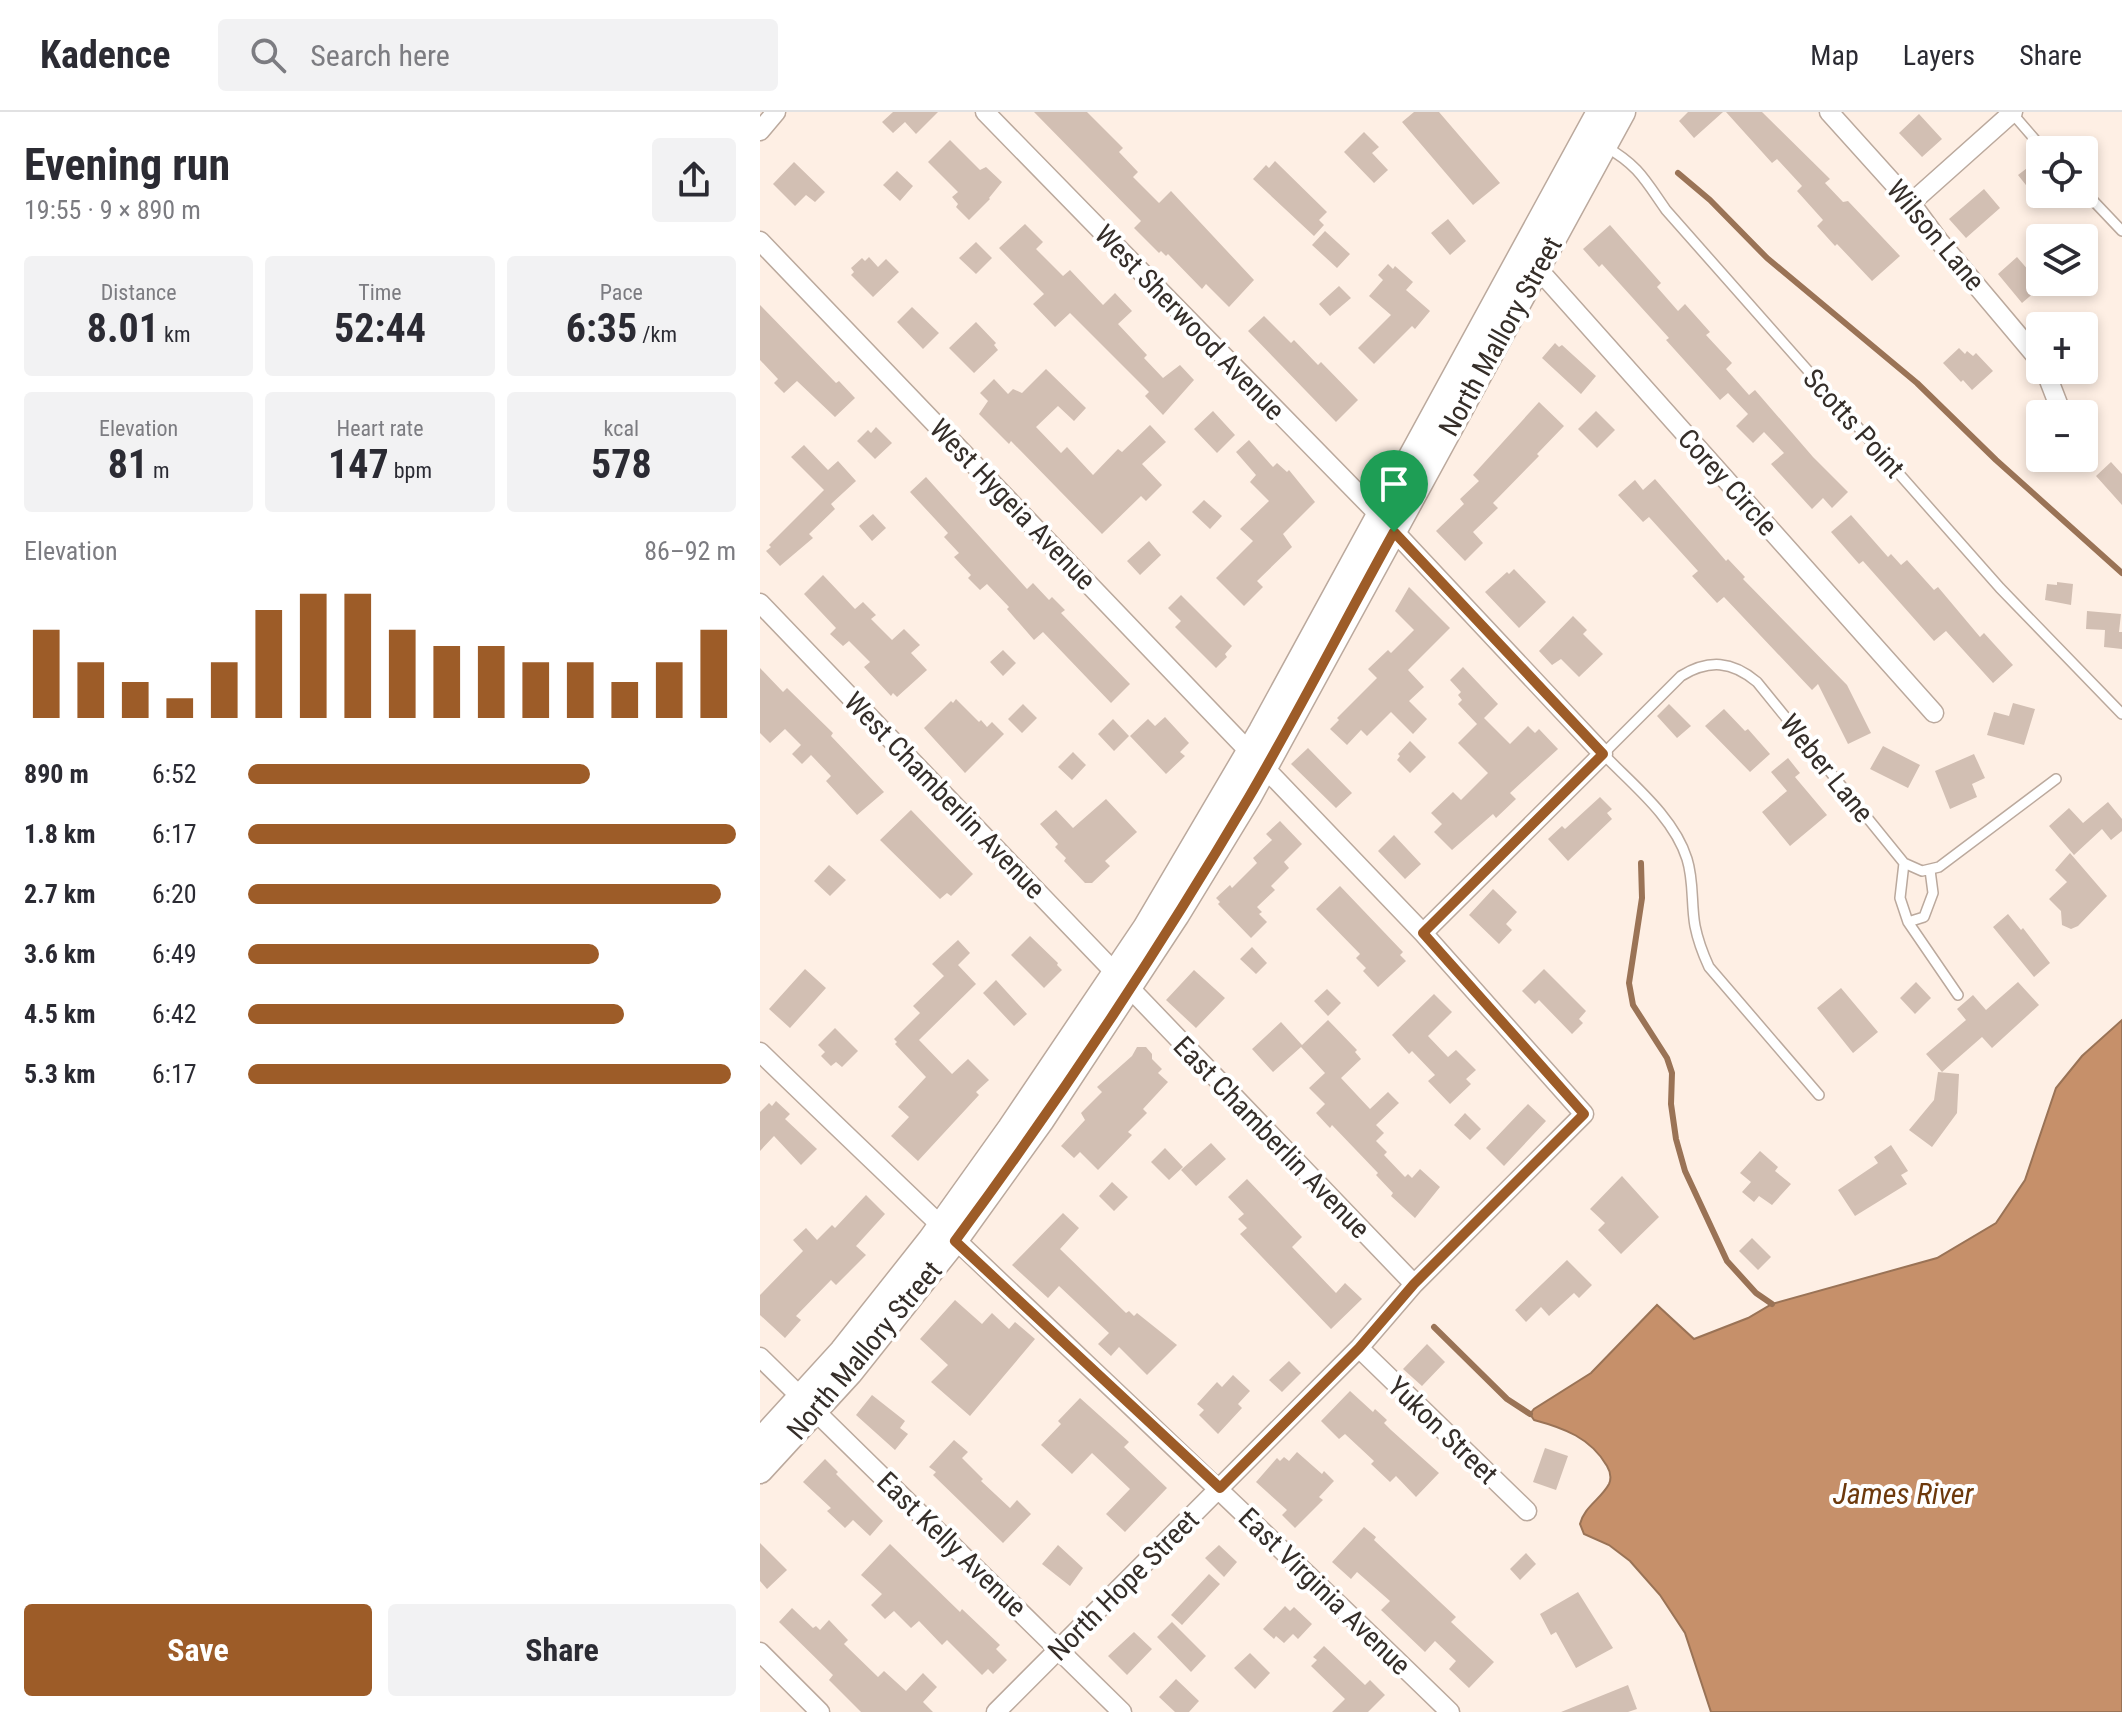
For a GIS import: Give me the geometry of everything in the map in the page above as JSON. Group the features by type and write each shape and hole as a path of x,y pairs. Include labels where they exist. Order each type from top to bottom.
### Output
{"main road":[{"name":"North Mallory Street","path":"1595,142 1599,112"},
{"name":"North Mallory Street","path":"760,1441 807,1404 897,1317 947,1234 1042,1120 1122,981 1214,856 1257,760 1530,260 1595,142 1623,112"},
{"name":"North Mallory Street","path":"760,1471 807,1404"}],"street":[{"path":"760,131 776,112"},
{"name":"West Sherwood Avenue","path":"985,112 1386,523 1603,754"},
{"name":"Wilson Lane","path":"1829,112 1911,203 2026,344"},
{"path":"1911,203 2012,112"},
{"name":"West Hygeia Avenue","path":"760,241 1423,933 1584,1114"},
{"name":"Corey Circle","path":"1530,260 1934,713"},
{"name":"West Chamberlin Avenue","path":"760,603 1122,981"},
{"path":"1423,933 1603,754"},
{"name":"East Chamberlin Avenue","path":"1122,981 1414,1284"},
{"name":"East Virginia Avenue","path":"760,1052 947,1234 1220,1488 1450,1712"},
{"name":"North Hope Street","path":"996,1712 1359,1348 1414,1284 1584,1114"},
{"name":"Yukon Street","path":"1359,1348 1527,1511"},
{"name":"East Kelly Avenue","path":"760,1357 1122,1712"},
{"path":"760,1652 820,1712"}],"lane":[{"path":"2012,112 2032,136"},
{"name":"Scotts Point","path":"1595,142 1627,159 1638,170 1666,210 2000,588 2122,714"},
{"path":"2098,206 2122,231"},
{"name":"Weber Lane","path":"1603,754 1681,676 1695,667 1708,664 1734,667 1757,682 1904,863"},
{"path":"1603,754 1658,811 1683,848 1691,874 1700,948 1709,967 1819,1095"},
{"path":"1958,995 1908,922 1900,898 1904,863 1922,871 1930,870 2056,779"},
{"path":"1908,922 1924,917 1933,893 1930,870"}],"water":[{"name":"James River","path":"2122,1020 2122,1712 1711,1712 1685,1633 1660,1595 1630,1561 1609,1545 1584,1534 1580,1524 1582,1518 1610,1481 1607,1466 1585,1441 1534,1420 1530,1414 1591,1373 1657,1305 1694,1339 1748,1318 1772,1304 1937,1258 1996,1223 2025,1180 2056,1088 2082,1056"}],"building":[{"path":"893,112 938,112 916,134 905,122 893,133 882,122"},
{"path":"1034,112 1087,112 1123,148 1119,152 1138,172 1133,177 1159,203 1171,191 1254,280 1229,307 1206,284 1202,289 1168,254 1159,253 1134,228 1141,221"},
{"path":"1414,112 1439,112 1500,183 1473,205 1402,122"},
{"path":"1688,112 1723,112 1694,138 1679,121"},
{"path":"1726,112 1762,112 1830,179 1825,183 1843,202 1848,201 1900,256 1872,281 1817,226 1823,220 1797,191 1802,186 1777,159 1772,163"},
{"path":"1919,114 1942,139 1922,157 1899,133"},
{"path":"1364,132 1379,147 1372,153 1388,170 1374,183 1344,152"},
{"path":"950,140 980,170 986,167 1002,182 969,220 956,207 958,204 952,197 958,192 928,162"},
{"path":"1275,161 1327,212 1319,220 1324,225 1314,236 1253,179 1266,165 1269,168"},
{"path":"794,162 825,192 815,202 806,195 795,206 773,184"},
{"path":"2026,169 2026,185 2018,175"},
{"path":"897,171 913,186 900,201 883,185"},
{"path":"1984,189 2000,208 1966,238 1949,219"},
{"path":"1448,219 1466,241 1450,255 1431,233"},
{"path":"1025,224 1043,242 1036,249 1063,276 1070,270 1103,305 1115,293 1132,311 1118,324 1147,355 1144,358 1163,378 1180,365 1194,380 1163,415 1145,396 1149,392 1070,313 1055,327 1033,304 1044,294 999,248"},
{"path":"1610,225 1661,283 1657,287 1678,311 1685,304 1710,332 1706,335 1732,363 1726,369 1749,395 1755,390 1848,492 1832,508 1823,498 1812,509 1771,464 1784,453 1764,432 1753,443 1736,426 1748,414 1728,393 1720,400 1602,264 1599,267 1583,249"},
{"path":"1325,231 1350,254 1337,268 1312,245"},
{"path":"976,242 992,258 976,274 959,258"},
{"path":"869,257 878,267 886,259 899,272 873,297 851,275 854,272 851,268 862,258 865,261"},
{"path":"2017,257 2026,267 2026,296 2030,296 2022,303 1998,274"},
{"path":"1388,264 1393,269 1395,266 1413,282 1406,290 1430,311 1415,329 1412,326 1374,364 1358,348 1391,315 1369,296 1383,280 1378,275"},
{"path":"1339,286 1351,298 1330,316 1319,304"},
{"path":"760,305 836,383 839,381 855,398 835,417 797,381 784,393 774,383 778,379 760,360"},
{"path":"912,307 939,333 923,349 897,322"},
{"path":"1264,316 1318,365 1321,362 1358,400 1336,422 1248,331"},
{"path":"976,322 996,343 994,345 998,350 974,373 949,348"},
{"path":"1555,343 1559,347 1562,345 1596,376 1581,394 1542,358"},
{"path":"1959,348 1965,354 1967,351 1973,356 1976,353 1993,371 1972,390 1943,363"},
{"path":"1046,369 1086,408 1074,421 1058,406 1036,427 1061,453 1067,447 1093,475 1118,449 1122,452 1150,425 1166,442 1142,464 1162,485 1146,501 1141,496 1102,534 1011,441 1009,444 979,414 988,401 980,393 994,379 1008,394 1013,389 1022,393"},
{"path":"1539,402 1564,426 1493,503 1498,508 1473,532 1483,543 1465,561 1436,531 1464,504 1460,499 1479,481 1473,475"},
{"path":"1213,411 1235,435 1217,453 1194,429"},
{"path":"1596,411 1615,430 1597,448 1578,429"},
{"path":"876,427 892,443 875,459 857,441"},
{"path":"1249,440 1273,467 1277,463 1287,472 1289,470 1315,502 1283,534 1292,547 1257,581 1263,587 1244,606 1216,578 1253,541 1240,529 1269,501 1250,482 1256,475 1236,452"},
{"path":"804,445 828,470 838,461 856,481 831,504 835,509 809,534 813,538 780,566 766,551 771,547 769,545 824,490 791,457"},
{"path":"2111,462 2122,474 2122,505 2096,476"},
{"path":"926,477 1027,589 1033,583 1049,600 1052,597 1065,610 1061,613 1130,684 1111,703 1043,632 1034,640 987,584 980,590 968,578 971,575 954,557 959,553 944,537 948,533 910,492"},
{"path":"1655,479 1726,561 1728,559 1745,577 1743,579 1847,685 1871,733 1848,744 1818,684 1812,690 1724,597 1717,603 1692,576 1698,571 1649,517 1643,522 1618,495 1635,480 1643,490"},
{"path":"1204,500 1222,516 1210,529 1192,512"},
{"path":"873,514 886,528 872,541 859,526"},
{"path":"1851,515 1888,557 1891,554 1901,565 1907,560 1934,590 1938,587 1980,637 1984,633 2013,665 1993,683 1946,631 1934,641 1863,561 1859,564 1831,532"},
{"path":"1149,541 1161,555 1140,575 1127,561"},
{"path":"1514,569 1546,602 1519,628 1485,592"},
{"path":"823,575 855,609 863,602 876,615 871,619 892,640 904,629 920,645 911,653 927,670 897,697 893,693 891,696 864,667 870,662 849,641 843,646 830,634 836,628 804,594"},
{"path":"2057,582 2073,584 2071,605 2045,600 2047,584 2057,585"},
{"path":"1409,587 1450,628 1408,670 1424,687 1409,701 1427,719 1413,734 1391,712 1367,736 1361,730 1347,745 1330,729 1377,678 1368,669 1388,650 1391,653 1414,630 1395,611"},
{"path":"1181,595 1232,646 1225,654 1227,657 1216,668 1175,627 1181,621 1168,608"},
{"path":"2087,611 2121,614 2119,632 2122,632 2122,649 2104,647 2105,630 2086,629"},
{"path":"1573,616 1587,630 1583,634 1603,654 1579,677 1561,659 1552,665 1539,651"},
{"path":"1003,650 1016,663 1003,676 990,662"},
{"path":"1463,667 1498,704 1484,718 1510,744 1528,726 1535,733 1539,729 1558,749 1510,793 1516,799 1496,818 1493,814 1452,850 1434,832 1442,824 1431,813 1453,792 1461,800 1488,773 1458,743 1477,724 1458,704 1462,700 1458,695 1461,692 1450,680"},
{"path":"760,668 783,692 787,688 833,733 831,736 884,792 857,815 826,781 831,776 811,755 802,764 792,754 801,745 785,729 770,743 760,733"},
{"path":"956,699 979,722 981,720 987,727 992,722 1004,734 965,773 924,728"},
{"path":"2013,703 2035,709 2024,745 1987,735 1994,712 2009,716"},
{"path":"1023,704 1037,718 1022,733 1008,719"},
{"path":"1669,704 1691,726 1677,738 1657,716"},
{"path":"1724,709 1745,731 1748,729 1770,754 1750,772 1705,726"},
{"path":"1165,717 1189,743 1180,752 1185,756 1166,774 1130,736 1148,719 1155,726"},
{"path":"1113,719 1129,736 1114,751 1098,734"},
{"path":"1410,741 1426,757 1410,773 1397,760 1398,754"},
{"path":"1883,746 1920,765 1908,788 1870,769"},
{"path":"1308,748 1352,793 1336,808 1291,764"},
{"path":"1073,752 1086,765 1072,780 1058,767"},
{"path":"1974,754 1985,778 1972,784 1977,797 1950,809 1935,771"},
{"path":"1788,758 1800,773 1795,777 1827,815 1790,846 1762,812 1787,791 1771,772"},
{"path":"1600,797 1612,809 1607,813 1612,819 1568,861 1548,839 1562,826 1565,829"},
{"path":"1106,799 1137,832 1105,861 1110,866 1092,883 1085,883 1064,861 1066,858 1055,847 1058,844 1040,824 1056,810 1073,828"},
{"path":"2108,802 2122,819 2122,831 2111,840 2102,829 2074,855 2049,826 2069,808 2083,823"},
{"path":"911,810 973,874 951,896 947,893 940,899 880,840"},
{"path":"1280,821 1302,844 1284,862 1289,868 1271,886 1275,890 1257,907 1267,922 1251,938 1218,904 1220,902 1216,898 1230,885 1232,888 1257,863 1253,858 1272,840 1266,834"},
{"path":"1394,835 1421,864 1405,879 1378,851"},
{"path":"2070,853 2107,896 2078,926 2071,929 2062,925 2061,911 2049,899 2067,882 2055,870"},
{"path":"829,865 846,880 830,896 814,881"},
{"path":"1340,886 1403,952 1400,955 1406,961 1378,987 1363,971 1366,968 1356,958 1360,954 1316,909"},
{"path":"1493,889 1517,912 1506,924 1512,930 1499,944 1469,915"},
{"path":"2008,914 2050,963 2034,977 1993,927"},
{"path":"1030,936 1062,970 1044,988 1011,955"},
{"path":"958,940 970,953 958,965 976,984 919,1040 952,1074 968,1059 989,1080 918,1161 891,1136 909,1117 898,1107 926,1077 895,1044 894,1039 920,1013 913,1006 944,976 932,964"},
{"path":"1252,947 1267,963 1256,974 1240,959"},
{"path":"805,969 826,988 790,1028 769,1009"},
{"path":"1544,969 1586,1011 1579,1019 1583,1023 1572,1034 1539,1000 1535,1004 1522,991"},
{"path":"1194,970 1225,998 1196,1028 1166,1000"},
{"path":"996,980 1027,1014 1014,1026 983,993"},
{"path":"1916,982 1931,998 1915,1014 1900,998"},
{"path":"2018,982 2039,1005 1992,1048 1982,1037 1942,1072 1926,1054 1966,1020 1957,1009 1973,995 1986,1010"},
{"path":"1841,988 1878,1032 1853,1053 1817,1008"},
{"path":"1327,989 1341,1003 1328,1016 1314,1001"},
{"path":"1434,994 1452,1012 1428,1036 1448,1057 1456,1050 1476,1070 1466,1079 1471,1084 1450,1104 1428,1081 1435,1075 1392,1035"},
{"path":"1328,1020 1357,1050 1355,1052 1361,1059 1341,1078 1370,1109 1388,1092 1399,1103 1376,1125 1384,1133 1376,1141 1387,1152 1384,1155 1405,1177 1408,1174 1412,1178 1420,1169 1440,1187 1415,1218 1391,1196 1393,1193 1376,1175 1378,1173 1332,1125 1330,1128 1316,1113 1325,1104 1309,1088 1325,1073 1301,1047 1273,1072 1252,1049 1281,1022 1302,1045"},
{"path":"835,1028 858,1051 842,1067 836,1062 831,1066 821,1056 825,1052 818,1045"},
{"path":"1137,1047 1146,1047 1162,1069 1158,1073 1168,1082 1143,1109 1147,1113 1128,1132 1132,1135 1098,1170 1080,1152 1074,1158 1061,1146 1085,1120 1081,1113 1102,1092 1097,1087 1132,1056"},
{"path":"1938,1072 1959,1074 1957,1113 1932,1147 1909,1130 1934,1100"},
{"path":"776,1101 790,1114 785,1119 817,1149 801,1165 774,1136 760,1151 760,1112"},
{"path":"1528,1104 1546,1121 1504,1166 1486,1148"},
{"path":"1465,1113 1481,1129 1470,1140 1454,1125"},
{"path":"1211,1143 1226,1159 1196,1186 1181,1170"},
{"path":"1891,1145 1908,1171 1901,1175 1907,1184 1855,1216 1838,1190 1878,1163 1874,1157"},
{"path":"1165,1148 1183,1167 1169,1180 1151,1162"},
{"path":"1760,1151 1778,1167 1775,1171 1791,1184 1772,1205 1759,1196 1754,1202 1742,1192 1751,1182 1740,1173"},
{"path":"1622,1176 1659,1217 1621,1254 1598,1230 1605,1223 1590,1209"},
{"path":"1247,1179 1302,1237 1292,1247 1336,1293 1345,1283 1362,1299 1331,1329 1240,1234 1247,1228 1238,1219 1244,1214 1228,1197"},
{"path":"1112,1182 1128,1197 1114,1211 1099,1196"},
{"path":"866,1195 885,1214 856,1246 866,1255 836,1285 831,1280 796,1316 801,1320 785,1338 760,1315 760,1295 803,1251 793,1240 806,1228 817,1240 832,1225 835,1228"},
{"path":"1063,1213 1079,1228 1060,1249 1126,1313 1129,1311 1134,1316 1137,1313 1177,1345 1147,1375 1119,1347 1111,1356 1098,1344 1109,1333 1059,1286 1048,1298 1012,1265"},
{"path":"1752,1238 1771,1257 1758,1270 1739,1251"},
{"path":"1567,1260 1592,1285 1579,1298 1574,1293 1549,1316 1541,1307 1526,1322 1515,1310"},
{"path":"955,1300 982,1324 992,1313 1009,1329 1015,1322 1035,1339 970,1416 931,1382 948,1365 920,1339"},
{"path":"1427,1344 1445,1362 1422,1386 1403,1369"},
{"path":"1289,1361 1301,1373 1282,1392 1269,1380"},
{"path":"1233,1375 1250,1391 1238,1404 1242,1408 1218,1434 1199,1415 1204,1410 1197,1404 1217,1382 1222,1387"},
{"path":"1350,1391 1387,1420 1384,1423 1439,1473 1416,1497 1396,1476 1390,1482 1371,1464 1374,1461 1345,1434 1339,1439 1321,1421"},
{"path":"872,1395 905,1421 900,1428 908,1434 895,1450 856,1415"},
{"path":"1080,1398 1129,1442 1124,1447 1167,1488 1125,1532 1106,1514 1130,1489 1092,1453 1072,1474 1041,1445"},
{"path":"954,1440 968,1452 962,1458 983,1479 981,1481 1010,1508 1017,1500 1031,1514 1003,1543 933,1475 936,1472 929,1467"},
{"path":"1545,1448 1568,1456 1556,1490 1533,1482"},
{"path":"1297,1452 1334,1481 1319,1497 1323,1500 1295,1528 1282,1515 1287,1510 1256,1482 1277,1458 1280,1461 1284,1457 1289,1461"},
{"path":"825,1459 883,1521 870,1536 853,1520 845,1528 827,1511 831,1508 803,1482"},
{"path":"1364,1527 1456,1617 1451,1622 1494,1662 1469,1688 1449,1669 1456,1661 1435,1641 1425,1652 1381,1610 1390,1601 1357,1572 1351,1579 1332,1562"},
{"path":"760,1543 787,1570 767,1589 760,1581"},
{"path":"890,1544 960,1612 962,1609 1000,1645 996,1649 1007,1660 993,1674 988,1669 982,1675 947,1640 942,1645 919,1621 911,1628 894,1611 885,1619 871,1605 882,1594 861,1575"},
{"path":"1058,1545 1083,1568 1070,1586 1042,1564"},
{"path":"1219,1545 1237,1562 1224,1577 1205,1558"},
{"path":"1526,1553 1536,1564 1520,1580 1510,1569"},
{"path":"1209,1574 1220,1584 1182,1625 1171,1615"},
{"path":"1578,1592 1613,1648 1576,1668 1556,1632 1551,1635 1540,1614"},
{"path":"1285,1606 1290,1611 1294,1607 1312,1624 1298,1639 1293,1634 1284,1643 1263,1629"},
{"path":"792,1608 813,1628 816,1626 820,1630 829,1620 848,1640 844,1644 878,1677 884,1671 906,1691 923,1673 937,1687 923,1702 933,1712 861,1712 829,1680 833,1675 779,1622"},
{"path":"1172,1622 1206,1656 1191,1672 1157,1637"},
{"path":"1134,1632 1152,1649 1127,1675 1108,1656"},
{"path":"1324,1646 1365,1685 1370,1680 1385,1695 1368,1712 1332,1712 1345,1699 1311,1666 1317,1660 1313,1657"},
{"path":"1250,1653 1270,1673 1255,1689 1234,1668"},
{"path":"1176,1679 1199,1701 1189,1712 1175,1712 1159,1697"},
{"path":"1628,1685 1637,1709 1628,1712 1561,1712"}],"waterway":[{"path":"1678,173 1710,200 1767,258 1917,383 1996,460 2122,573"},
{"path":"1641,863 1642,898 1629,983 1633,1005 1667,1058 1672,1073 1671,1104 1685,1171 1727,1261 1756,1293 1772,1304"},
{"path":"1434,1327 1507,1399 1530,1414"}],"route":[{"path":"1394,532 1603,754 1423,933 1584,1114 1414,1284 1359,1348 1220,1488 955,1241 1042,1120 1214,856 1394,532"}]}
